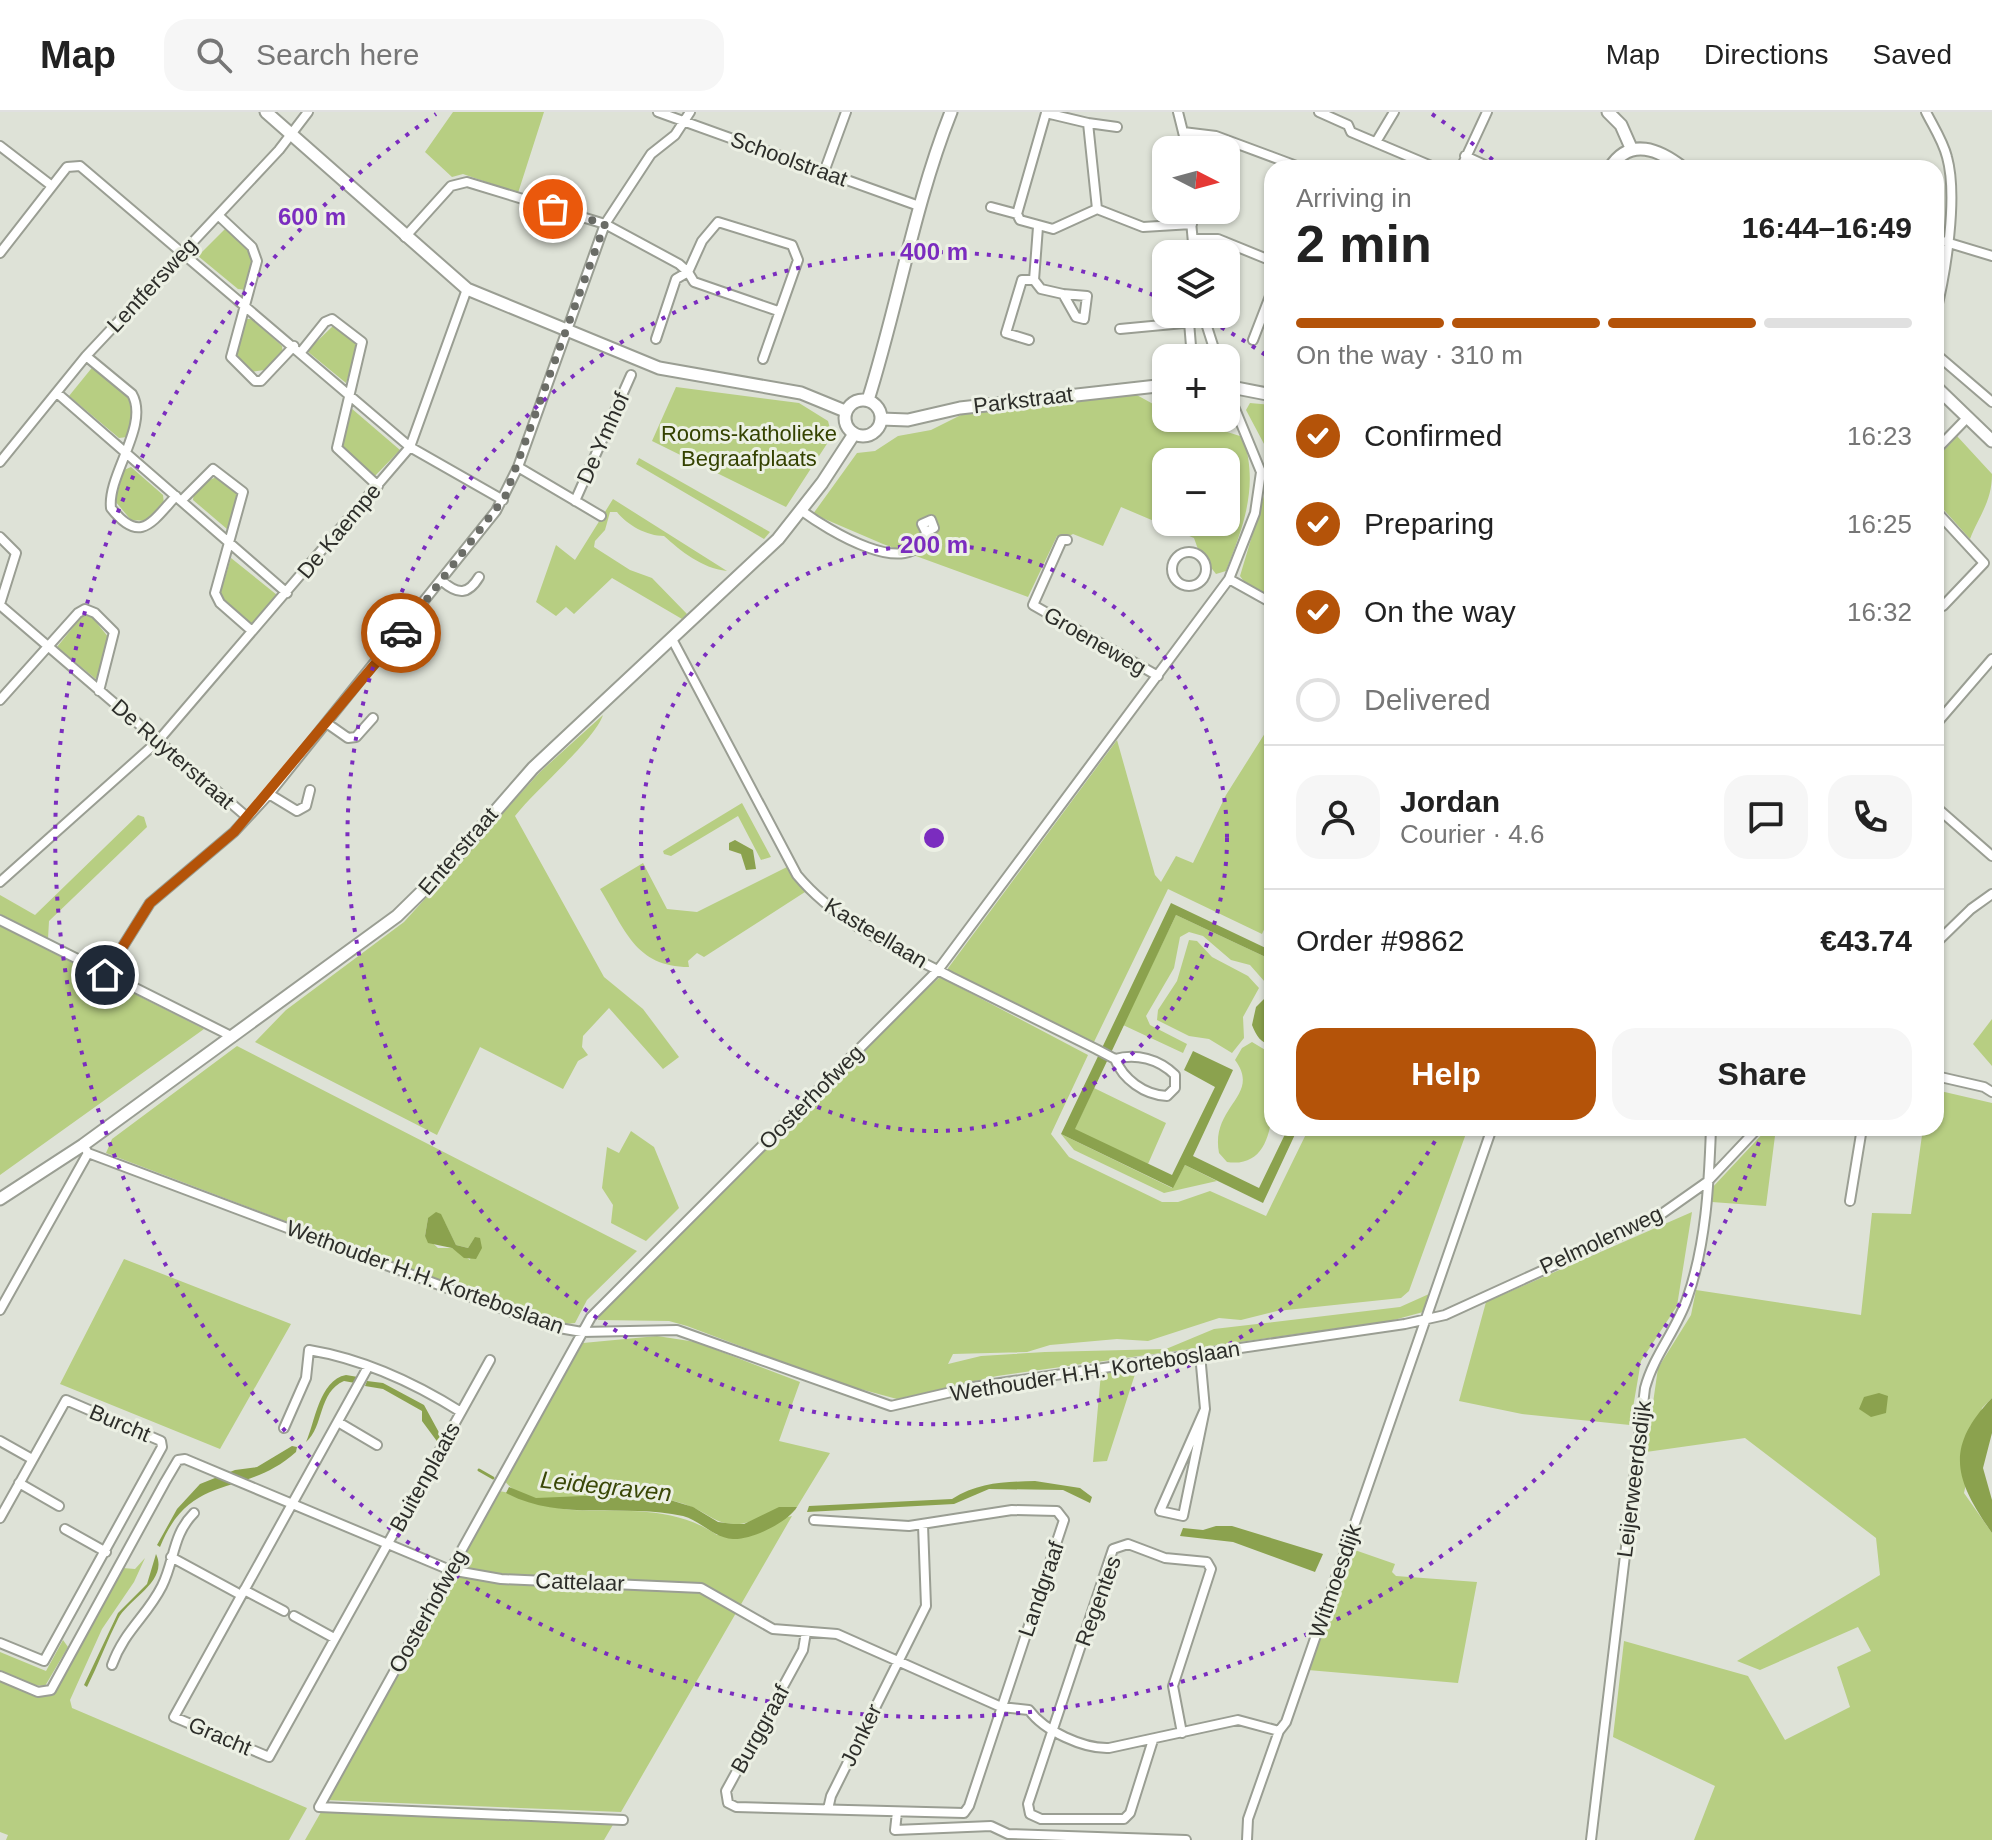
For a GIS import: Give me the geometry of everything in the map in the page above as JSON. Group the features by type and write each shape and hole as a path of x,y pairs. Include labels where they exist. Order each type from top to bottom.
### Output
{"main road":[{"path":"266,112 467,289 677,373 801,393 845,411"},
{"path":"868,400 901,290 919,206 951,112"},
{"path":"1608,112 1621,125 1632,150"},
{"path":"1615,160 1632,150 1653,149 1670,160"},
{"name":"Parkstraat","path":"881,419 908,420 976,406 1152,387"},
{"path":"1240,389 1264,393"},
{"path":"1944,394 1992,441"},
{"path":"868,400 878,407 881,419 872,434 854,434 845,424 845,411 855,401 868,400"},
{"name":"Enterstraat","path":"0,1199 86,1149 407,908 533,768 761,557 802,511 854,434"}],"street":[{"name":"Lentfersweg","path":"0,462 86,356 219,216 292,135 308,112"},
{"name":"Schoolstraat","path":"658,112 919,206"},
{"path":"105,975 150,903 234,832 269,794 384,655 503,500 518,467 605,224 651,154 675,135 690,112"},
{"path":"824,172 846,112"},
{"path":"1178,112 1183,136"},
{"path":"1376,142 1394,112"},
{"path":"1464,160 1487,112"},
{"path":"1926,112 1948,158 1949,242 1944,269"},
{"path":"1117,127 1046,113 1017,214 1020,220 1053,229 1097,209 1143,227 1192,224 1194,239 1218,239 1264,258"},
{"path":"1324,113 1376,142 1418,160"},
{"path":"1088,123 1097,209"},
{"path":"1183,132 1216,136 1280,160"},
{"path":"0,146 52,186"},
{"path":"1465,156 1474,160"},
{"path":"0,253 67,167 80,166 410,447 503,500"},
{"path":"405,237 451,186 464,182 605,224 679,264 694,282 778,311"},
{"path":"991,207 1017,214"},
{"path":"219,216 256,254 231,347 236,365 255,381 261,381 332,319 362,342 337,448 378,486"},
{"path":"656,339 676,279 688,272 702,241 718,222 792,245 798,260 763,359"},
{"path":"1038,227 1034,280 1041,289 1063,294"},
{"path":"1944,241 1992,256"},
{"path":"1029,340 1006,333 1022,280 1034,280"},
{"name":"De Kaempe","path":"0,882 158,741 410,447 467,289"},
{"path":"1253,340 1264,312"},
{"path":"1120,329 1152,326"},
{"path":"86,356 132,394 137,403 126,453 110,503 118,517 132,527 147,527 213,469 240,488 243,501 216,598 252,631"},
{"path":"1944,361 1992,402"},
{"name":"De Ymhof","path":"575,501 631,375"},
{"path":"57,393 287,593"},
{"path":"1944,442 1968,417"},
{"name":"Oosterhofweg","path":"623,1820 319,1807 582,1332 602,1304 938,970 1158,676 1220,586 1229,579 1255,513 1261,472 1240,420"},
{"name":"De Ymhof","path":"518,467 601,516"},
{"path":"802,511 846,538 885,552 906,553 914,550 926,532"},
{"path":"1944,520 1984,563 1944,605"},
{"name":"De Ruyterstraat","path":"0,537 16,553 0,605 247,817"},
{"name":"Groeneweg","path":"1067,540 1062,540 1033,605 1158,676"},
{"path":"1191,552 1203,559 1206,573 1195,586 1183,586 1175,578 1172,567 1177,557 1191,552"},
{"path":"1206,573 1229,579 1264,599"},
{"path":"442,581 453,591 465,592 471,590 479,577"},
{"name":"De Ruyterstraat","path":"48,647 78,613 85,609 95,613 114,632 115,640 99,691"},
{"name":"Kasteellaan","path":"672,639 797,875 843,918 938,970 1115,1059 1125,1079 1160,1095 1167,1096 1175,1088 1175,1075 1168,1069 1132,1054 1115,1059"},
{"path":"0,700 48,647"},
{"path":"384,655 395,663 405,664 411,662 422,648"},
{"path":"1944,715 1992,659"},
{"path":"328,724 348,738 356,737 373,718"},
{"path":"269,794 297,811 306,806 310,790"},
{"path":"1944,814 1992,856"},
{"path":"1944,935 1992,894"},
{"path":"0,920 233,1037"},
{"path":"1944,1078 1984,1087 1992,1092"},
{"path":"1424,1321 1489,1136"},
{"name":"Leijerweerdsdijk","path":"1591,1840 1645,1388 1650,1369 1687,1301 1700,1251 1710,1136"},
{"name":"Pelmolenweg","path":"1424,1321 1468,1305 1516,1279 1653,1220 1707,1182 1750,1136"},
{"path":"1850,1201 1861,1136"},
{"path":"0,1310 86,1149"},
{"name":"Wethouder H.H. Korteboslaan","path":"86,1149 548,1326 582,1332 677,1330 891,1406 973,1387 1424,1321"},
{"name":"Witmoesdijk","path":"1247,1840 1248,1819 1279,1731 1291,1708 1424,1321"},
{"name":"Buitenplaats","path":"284,1428 306,1378 309,1350 413,1384 461,1412"},
{"path":"1200,1354 1205,1409 1183,1516 1160,1511 1205,1409"},
{"name":"Buitenplaats","path":"388,1543 490,1360"},
{"path":"293,1503 368,1367"},
{"name":"Burcht","path":"0,1518 66,1400 161,1441 162,1447 44,1661 0,1643"},
{"path":"338,1422 377,1445"},
{"path":"0,1441 32,1459"},
{"name":"Cattelaar","path":"0,1676 38,1692 48,1692 165,1482 182,1459 450,1570 501,1579 690,1586 773,1629 837,1634 1001,1707 1029,1710 1038,1723 1100,1749 1238,1720 1279,1731"},
{"name":"Burcht","path":"148,1473 165,1482"},
{"path":"19,1483 59,1506"},
{"name":"Gracht","path":"293,1503 174,1717 269,1757 388,1543"},
{"name":"Landgraaf","path":"814,1520 868,1526 923,1525 1020,1509 1054,1511 1062,1516 1063,1525 1001,1707"},
{"path":"112,1665 124,1636 161,1587 179,1532 194,1513"},
{"path":"898,1661 927,1599 923,1525"},
{"path":"65,1529 106,1552"},
{"name":"Regentes","path":"1053,1729 1113,1549 1128,1544 1165,1558 1207,1562 1211,1569 1173,1686 1182,1733"},
{"path":"171,1557 284,1611"},
{"path":"294,1616 334,1638"},
{"name":"Burggraaf","path":"806,1632 803,1650 725,1798 735,1807 959,1815 967,1811 1001,1707"},
{"path":"60,1633 77,1642"},
{"name":"Jonker","path":"828,1809 830,1798 898,1661"},
{"path":"1053,1729 1028,1804 1030,1814 1041,1819 1124,1819 1153,1740"},
{"path":"897,1812 895,1830 991,1826 1008,1834 1186,1840"}],"green space":[{"path":"453,112 544,112 518,193 463,174 452,177 425,152"},
{"path":"227,227 252,249 253,269 246,290 238,289 198,256"},
{"path":"244,319 252,319 282,346 283,355 271,369 251,372 239,359 236,348"},
{"path":"334,325 359,345 346,383 307,351"},
{"path":"95,364 129,394 132,410 127,437 119,438 69,396"},
{"name":"Rooms-katholieke Begraafplaats","path":"676,387 799,403 828,421 832,436 786,507 652,441"},
{"path":"1133,393 1152,403 1152,432 1227,432 1243,437 1250,472 1244,521 1240,532 1240,448 1152,448 1152,520 1121,507 1103,546 1073,534 1065,538 1057,536 1028,597 883,544 813,514 857,453 875,451 898,436 931,430 967,412"},
{"path":"1250,403 1264,404 1264,444 1246,410"},
{"path":"351,408 400,450 372,479 339,447"},
{"path":"1957,436 1992,474 1988,500 1970,539 1944,510 1944,450"},
{"path":"639,458 770,532 764,539 636,464"},
{"path":"131,467 163,495 164,504 149,521 131,520 115,501 124,470"},
{"path":"219,476 240,490 227,529 193,500 194,492"},
{"path":"1264,496 1264,594 1245,583 1240,576"},
{"path":"613,499 727,571 700,563 664,536 644,532 617,512 610,512 605,530 595,541 594,547 630,570 652,578 687,614 682,619 612,578 574,614 566,607 556,616 536,602 556,545 575,560"},
{"path":"1189,536 1239,536 1226,571 1216,574 1199,552 1194,538"},
{"path":"231,558 277,595 251,625 219,597"},
{"path":"83,615 92,617 109,638 97,680 57,647"},
{"path":"603,715 577,751 515,816 604,977 643,1009 679,1057 663,1069 609,1008 583,1036 582,1047 588,1055 578,1061 563,1089 480,1047 437,1135 255,1042 286,1010 404,922 540,772"},
{"path":"1264,735 1262,934 1168,889 1093,1044 946,971 1117,740 1155,875 1161,882 1176,856 1193,863 1226,795"},
{"path":"742,803 771,857 761,860 738,816 671,856 664,854 663,851"},
{"path":"138,815 144,817 147,827 49,921 48,939 0,914 0,895 35,915"},
{"path":"643,863 667,909 697,912 787,867 805,892 704,957 697,953 688,961 689,967 671,965 644,953 634,943 600,889"},
{"path":"1176,915 1264,956 1264,981 1250,965 1231,960 1203,936 1189,932 1180,937 1174,968 1146,1016 1150,1025 1187,1044 1183,1053 1123,1025"},
{"path":"0,926 204,1029 0,1175"},
{"path":"1189,940 1197,941 1212,957 1248,976 1259,988 1243,1017 1244,1038 1232,1053 1209,1039 1189,1036 1157,1020 1158,1010 1177,981"},
{"path":"940,977 1088,1055 1051,1134 1069,1157 1162,1202 1178,1202 1210,1191 1266,1216 1305,1136 1465,1136 1409,1291 1401,1298 1277,1311 1241,1320 1219,1318 1148,1341 1117,1339 1050,1345 1027,1352 953,1354 948,1364 981,1356 1166,1349 1214,1329 1400,1307 1429,1294 1423,1312 1390,1321 997,1376 897,1399 838,1383 669,1321 598,1320 599,1315 829,1079"},
{"path":"1992,1019 1992,1066 1973,1044"},
{"path":"1252,1042 1264,1049 1264,1136 1267,1136 1258,1153 1245,1161 1227,1162 1219,1153 1218,1137 1243,1083 1242,1072 1235,1060 1242,1048"},
{"path":"237,1046 637,1251 587,1300 575,1323 558,1325 106,1153 112,1139","holes":["428,1218 445,1223 456,1245 468,1248 474,1239 470,1260 452,1248 438,1248 425,1236"]},
{"path":"1094,1088 1166,1123 1148,1164 1074,1130"},
{"path":"1944,1092 1992,1103 1992,1398 1982,1408 1964,1493 1992,1533 1992,1840 1694,1840 1715,1786 1613,1737 1624,1641 1748,1676 1785,1740 1850,1707 1837,1667 1871,1651 1858,1627 1760,1670 1737,1661 1880,1575 1876,1538 1745,1438 1646,1452 1658,1368 1691,1315 1696,1290 1861,1315 1872,1213 1911,1214 1922,1136 1944,1136"},
{"path":"631,1131 654,1147 679,1208 646,1241 611,1223 613,1205 602,1188 607,1147 619,1153"},
{"path":"1061,1134 1172,1188 1185,1165 1217,1181 1164,1193 1074,1150"},
{"path":"1761,1136 1775,1136 1766,1206 1712,1202 1711,1189"},
{"path":"1692,1212 1677,1306 1641,1361 1630,1425 1522,1414 1459,1401 1486,1302"},
{"path":"124,1259 291,1324 220,1449 60,1384"},
{"path":"657,1336 696,1342 800,1382 779,1441 830,1453 797,1507 778,1510 741,1524 727,1524 684,1504 663,1499 609,1495 539,1499 514,1490 504,1480 583,1343"},
{"path":"1137,1368 1107,1461 1093,1462 1101,1373"},
{"path":"499,1491 563,1509 665,1514 700,1525 717,1535 792,1516 621,1812 325,1800"},
{"path":"1349,1548 1395,1564 1392,1572 1396,1576 1477,1582 1458,1683 1308,1670"},
{"path":"145,1558 134,1582 102,1629 70,1700 72,1708 307,1808 289,1840 6,1840 8,1835 0,1832 0,1681 39,1697 52,1695 123,1568 135,1569"},
{"path":"63,1640 68,1647 45,1686 33,1685 0,1671 0,1652 46,1671"},
{"path":"321,1812 614,1823 604,1840 305,1840"}],"shaded area":[{"path":"735,840 753,850 756,869 746,870 741,854 729,850 729,843"},
{"path":"1171,903 1264,947 1264,956 1176,915 1075,1129 1172,1175 1215,1087 1184,1070 1193,1051 1233,1070 1193,1156 1259,1188 1284,1136 1294,1136 1263,1203 1185,1165 1173,1188 1061,1134"},
{"path":"1264,999 1264,1042 1252,1025 1256,1007"},
{"path":"436,1212 441,1214 456,1245 468,1248 475,1237 480,1238 482,1248 476,1259 464,1258 452,1248 428,1243 425,1236 428,1218"},
{"path":"346,1375 358,1377 355,1383 344,1381 330,1393 316,1428 306,1442 324,1393 337,1379"},
{"path":"367,1381 383,1383 424,1405 442,1438 439,1444 422,1421 422,1411 383,1389 365,1386"},
{"path":"1879,1393 1888,1396 1886,1413 1871,1417 1859,1409 1864,1397"},
{"path":"1992,1398 1992,1433 1983,1468 1992,1500 1992,1533 1970,1497 1960,1465 1966,1433"},
{"path":"292,1446 297,1447 296,1452 276,1466 203,1495 187,1506 160,1547 157,1545 177,1509 200,1484 235,1470 257,1467"},
{"path":"1035,1481 1080,1488 1092,1497 1090,1503 1063,1490 989,1489 954,1504 807,1512 809,1506 952,1499 982,1486"},
{"path":"509,1487 536,1498 607,1495 670,1500 693,1507 718,1522 733,1524 744,1524 779,1507 797,1507 769,1529 750,1537 733,1539 720,1536 683,1516 661,1512 548,1507 506,1493"},
{"path":"1232,1526 1323,1554 1315,1572 1233,1542 1180,1536 1183,1528 1203,1530"},
{"path":"156,1554 159,1564 157,1573 118,1619 87,1687 84,1685 118,1613 147,1584"}],"waterway":[{"name":"Leidegraven","path":"479,1470 493,1478"}],"way so far":[{"path":"401,633 486,526 505,497 605,224 553,209"}],"route":[{"path":"105,975 150,903 234,832 342,708 401,633"}]}
